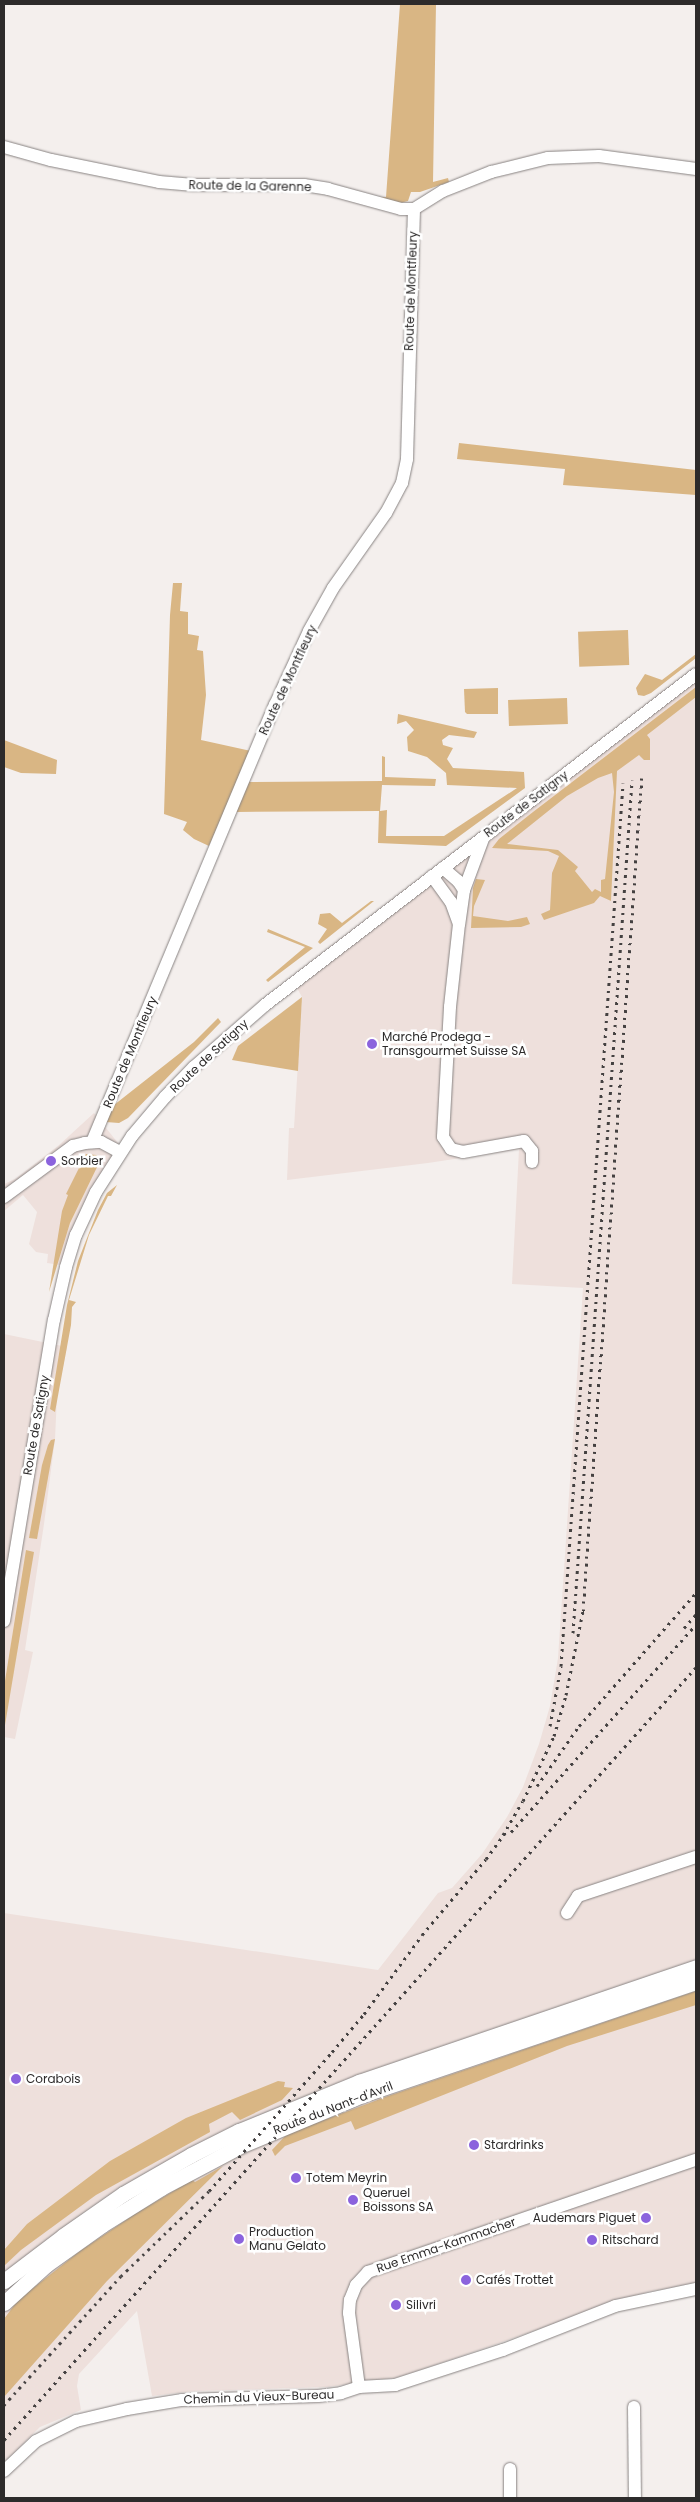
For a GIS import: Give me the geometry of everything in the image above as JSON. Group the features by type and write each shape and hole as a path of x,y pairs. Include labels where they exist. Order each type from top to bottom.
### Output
{"main road":[{"name":"Route du Nant-d'Avril","path":"4,2281 63,2236 123,2194 191,2155 239,2131 359,2082 696,1967"},
{"name":"Route du Nant-d'Avril","path":"4,2303 46,2265 109,2220 160,2188 242,2145 362,2095 696,1982"}],"street":[{"name":"Route de la Garenne","path":"4,146 51,160 159,182 194,185 304,185 328,189 401,209 414,209"},
{"path":"414,209 443,191 473,178 548,158 599,156 696,169"},
{"name":"Route de Montfleury","path":"92,1142 275,705 309,631 333,588 386,513 402,483 406,458 414,209"},
{"name":"Route de Satigny","path":"4,1621 61,1286 81,1223 96,1192 120,1152 165,1097 222,1042 265,1005 696,674"},
{"path":"484,836 464,890 459,924 450,1007 443,1137 451,1149 463,1152 524,1141 532,1151 532,1162"},
{"path":"443,868 458,881 464,890"},
{"path":"432,876 451,902 459,924"},
{"path":"4,1196 61,1153 80,1144 92,1142 104,1144 120,1152"},
{"path":"567,1913 578,1896 696,1857"},
{"name":"Rue Emma-Kammacher","path":"359,2387 349,2313 350,2300 360,2279 368,2272 696,2160"},
{"name":"Chemin du Vieux-Bureau","path":"4,2471 26,2448 46,2434 76,2421 126,2409 182,2400 330,2395 359,2387 409,2382 504,2350 615,2306 696,2289"},
{"path":"634,2407 635,2498"},
{"path":"510,2469 510,2498"}],"shaded area":[{"path":"400,4 436,4 433,182 448,178 449,182 420,192 411,192 408,201 400,203 379,198 386,197"},
{"path":"459,443 696,470 696,495 563,485 565,469 457,459"},
{"path":"173,583 182,583 180,611 188,612 188,634 199,636 197,650 203,651 206,695 201,740 251,751 209,846 194,839 183,830 187,822 164,814 170,615"},
{"path":"628,630 629,665 579,667 578,632"},
{"path":"696,654 696,658 651,693 644,696 638,695 636,688 645,674 662,680"},
{"path":"696,666 696,2283 647,2292 400,2377 327,2387 194,2391 152,2396 137,2311 79,2374 77,2386 81,2410 40,2427 4,2463 4,1913 378,1970 438,1893 452,1888 482,1854 507,1817 523,1787 539,1744 550,1706 558,1658 583,1288 512,1284 519,1149 428,1163 287,1180 289,1128 294,1128 302,997 291,977"},
{"path":"696,687 696,697 647,735 650,739 650,760 644,760 639,755 617,771 611,901 600,896 594,903 544,920 541,914 550,910 552,873 559,856 548,851 492,848 499,839","holes":["612,773 614,792 605,879 601,880 601,892 595,889 592,892 575,871 578,867 558,850 507,844 567,796 598,778"]},
{"path":"498,688 498,714 467,714 465,712 464,689"},
{"path":"567,698 568,724 509,726 508,700"},
{"path":"398,714 477,732 474,738 449,735 442,740 443,745 453,748 447,759 453,768 524,772 525,788 446,846 378,843 379,811 236,812 248,782 382,781 382,756 385,757 385,777 436,779 435,786 382,785 380,811 387,810 386,836 444,836 517,788 447,785 446,773 427,757 408,751 407,737 414,730 406,721 397,724"},
{"path":"4,740 57,760 56,774 21,773 4,767"},
{"path":"476,879 485,880 474,906 473,916 508,921 527,917 530,924 521,927 471,928 473,888"},
{"path":"371,901 374,901 320,944 318,942 327,929 318,924 320,914 330,913 342,923"},
{"path":"268,929 313,948 268,982 266,980 305,947 267,932"},
{"path":"302,997 298,1071 232,1060 238,1046"},
{"path":"218,1018 221,1022 128,1118 119,1123 106,1122 114,1105 194,1042"},
{"path":"94,1113 118,1143 113,1166 68,1266 47,1263 48,1254 36,1252 29,1244 37,1212 23,1195 4,1211 4,1184 15,1179 58,1146"},
{"path":"86,1154 96,1155 100,1161 70,1223 49,1292 62,1211 68,1195 66,1194"},
{"path":"117,1185 111,1196 108,1196 89,1235 69,1300 76,1302 72,1307 71,1325 55,1412 50,1409 67,1305 78,1261 98,1210 107,1193"},
{"path":"4,1334 67,1347 57,1396 55,1439 25,1650 33,1652 15,1739 4,1737"},
{"path":"55,1439 37,1539 29,1538 42,1465 48,1445 51,1440"},
{"path":"26,1550 34,1552 4,1731 4,1687"},
{"path":"696,1991 696,2005 567,2046 355,2130 351,2121 285,2146 275,2156 272,2150 287,2134 388,2096"},
{"path":"278,2081 285,2082 284,2087 293,2088 282,2100 240,2120 232,2112 209,2124 210,2132 96,2195 21,2250 4,2266 4,2250 27,2224 110,2161 186,2118"},
{"path":"223,2166 107,2281 4,2397 4,2319 18,2300 80,2251 135,2214 192,2180 195,2182"}],"railway":[{"path":"503,1835 523,1801 554,1736 566,1695 583,1611 642,773"},
{"path":"573,1633 632,780"},
{"path":"550,1726 561,1666 623,783"},
{"path":"537,1786 579,1726 696,1593"},
{"path":"684,1628 696,1614"},
{"path":"511,1832 696,1624"},
{"path":"4,2440 696,1667"},
{"path":"4,2405 121,2276 209,2191 332,2052 364,2014 422,1935 486,1859 506,1831"}],"place":[{"name":"Marché Prodega - Transgourmet Suisse SA","path":"372,1044"},
{"name":"Sorbier","path":"51,1161"},
{"name":"Corabois","path":"16,2079"},
{"name":"Stardrinks","path":"474,2145"},
{"name":"Totem Meyrin","path":"296,2178"},
{"name":"Queruel Boissons SA","path":"353,2200"},
{"name":"Audemars Piguet","path":"646,2218"},
{"name":"Production Manu Gelato","path":"239,2239"},
{"name":"Ritschard","path":"592,2240"},
{"name":"Cafés Trottet","path":"466,2280"},
{"name":"Silivri","path":"396,2305"}]}
